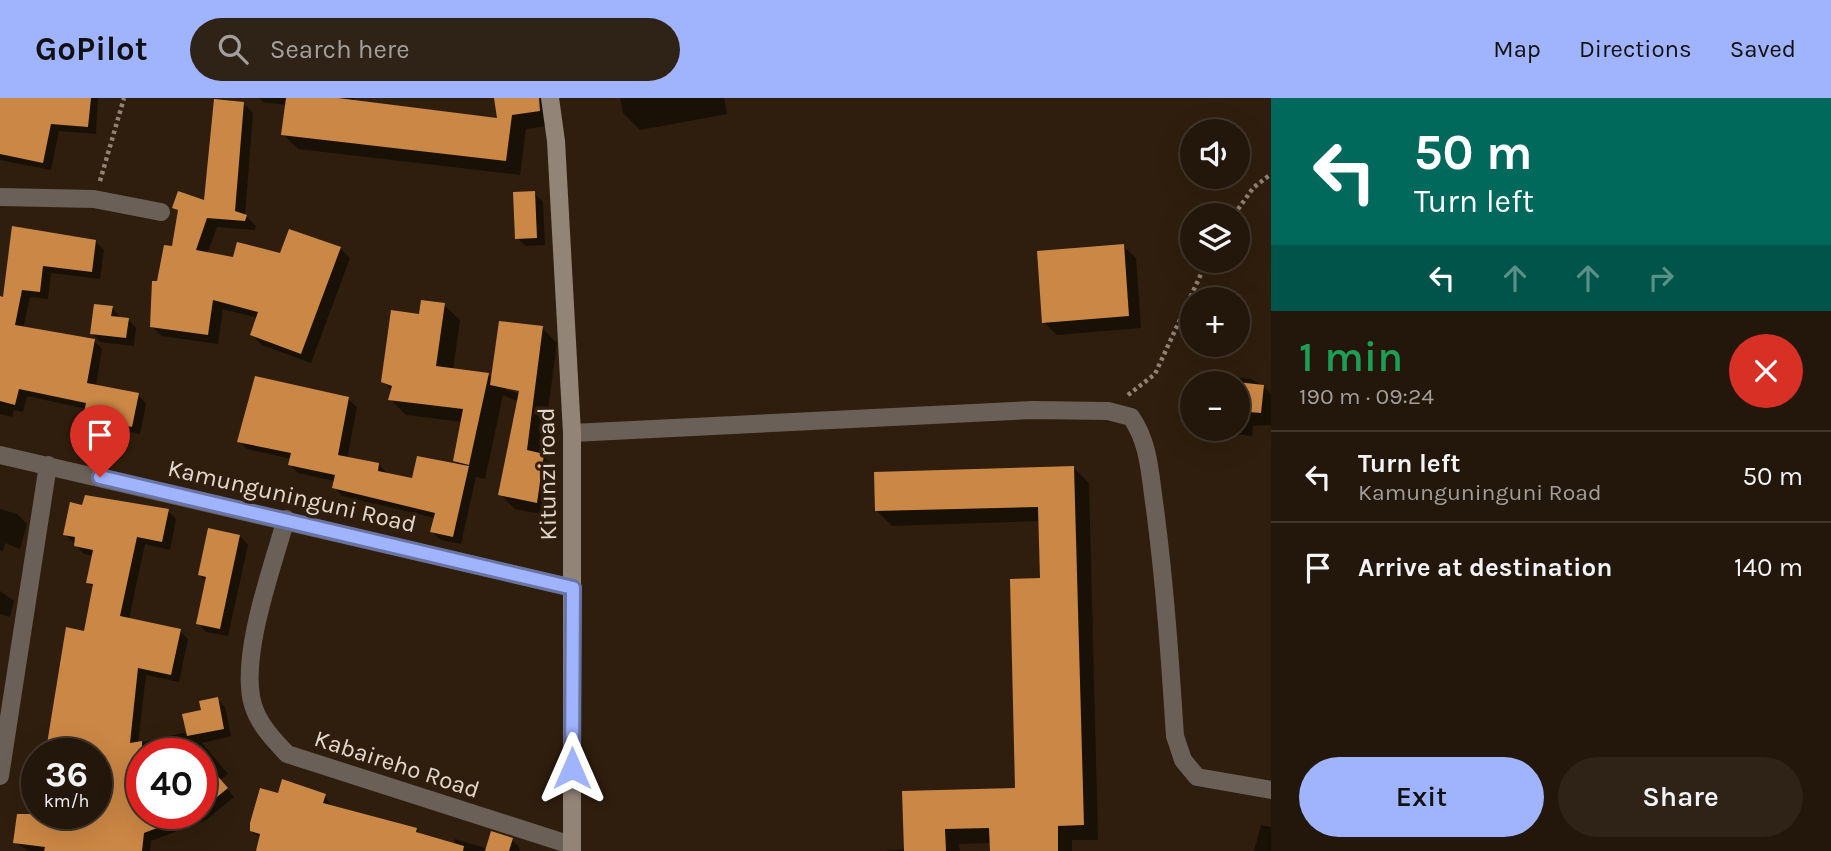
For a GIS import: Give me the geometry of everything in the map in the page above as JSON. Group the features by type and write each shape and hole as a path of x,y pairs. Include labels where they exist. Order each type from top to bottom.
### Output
{"street":[{"name":"Kitunzi road","path":"550,98 556,141 572,433 571,848"},
{"path":"0,197 94,199 161,212"},
{"path":"572,433 1032,410 1108,411 1131,416 1144,436 1165,582 1175,736 1183,760 1197,777 1271,790"},
{"name":"Kamunguninguni Road","path":"0,455 286,519 573,588"},
{"path":"0,776 48,465"},
{"name":"Kabaireho Road","path":"286,519 261,609 247,678 253,708 267,732 287,754 300,759 571,848"}],"path":[{"path":"94,199 124,98"},
{"path":"1242,203 1253,188 1271,174"},
{"path":"1108,411 1155,374 1201,273"}],"building":[{"path":"0,98 91,98 88,127 51,124 43,163 0,154"},
{"path":"286,98 338,98 497,118 494,98 539,98 540,111 512,115 506,161 281,135"},
{"path":"214,99 244,102 235,211 247,215 245,221 207,218 196,250 233,257 237,242 280,253 289,229 341,247 301,354 250,335 258,312 213,300 208,335 150,327 152,281 157,281 164,245 172,246 178,210 172,208 178,191 204,200"},
{"path":"535,191 537,238 515,239 513,192"},
{"path":"12,226 96,240 92,272 43,266 40,292 22,290 15,325 95,339 87,383 139,393 132,427 83,417 86,403 19,389 15,405 0,401 0,296 3,297"},
{"path":"1124,244 1129,316 1042,323 1037,251"},
{"path":"421,300 445,303 436,366 489,373 469,465 453,461 463,409 388,400 392,386 381,382 391,310 419,314"},
{"path":"94,304 113,306 111,316 129,318 126,338 90,334"},
{"path":"499,321 543,326 527,450 544,454 537,503 498,495 519,391 490,385"},
{"path":"255,376 349,397 338,455 379,463 378,471 412,478 417,456 469,466 453,537 430,532 435,513 332,488 335,475 288,465 291,453 237,442"},
{"path":"1250,383 1264,385 1261,413 1250,412"},
{"path":"1074,466 1084,825 1058,826 1058,851 990,851 989,828 945,829 946,851 904,851 902,791 1015,788 1010,579 1040,578 1038,507 875,511 874,472"},
{"path":"85,495 169,509 162,542 137,537 120,616 181,629 171,675 138,668 131,738 126,738 126,829 154,829 144,833 142,851 44,851 45,847 13,843 17,814 21,814 21,829 112,829 112,738 48,738 66,627 84,631 93,584 86,583 93,550 74,546 75,537 63,535 70,502 82,505"},
{"path":"208,528 240,535 220,629 196,624 206,577 198,575"},
{"path":"218,697 224,729 187,736 182,714 201,710 199,701"},
{"path":"217,775 228,788 217,797"},
{"path":"282,779 326,794 323,803 417,828 416,832 464,846 463,851 256,851 260,834 250,831 250,823 260,788 278,793"},
{"path":"491,831 513,838 509,851 485,851"}],"route":[{"path":"100,477 573,588 572,768"}]}
